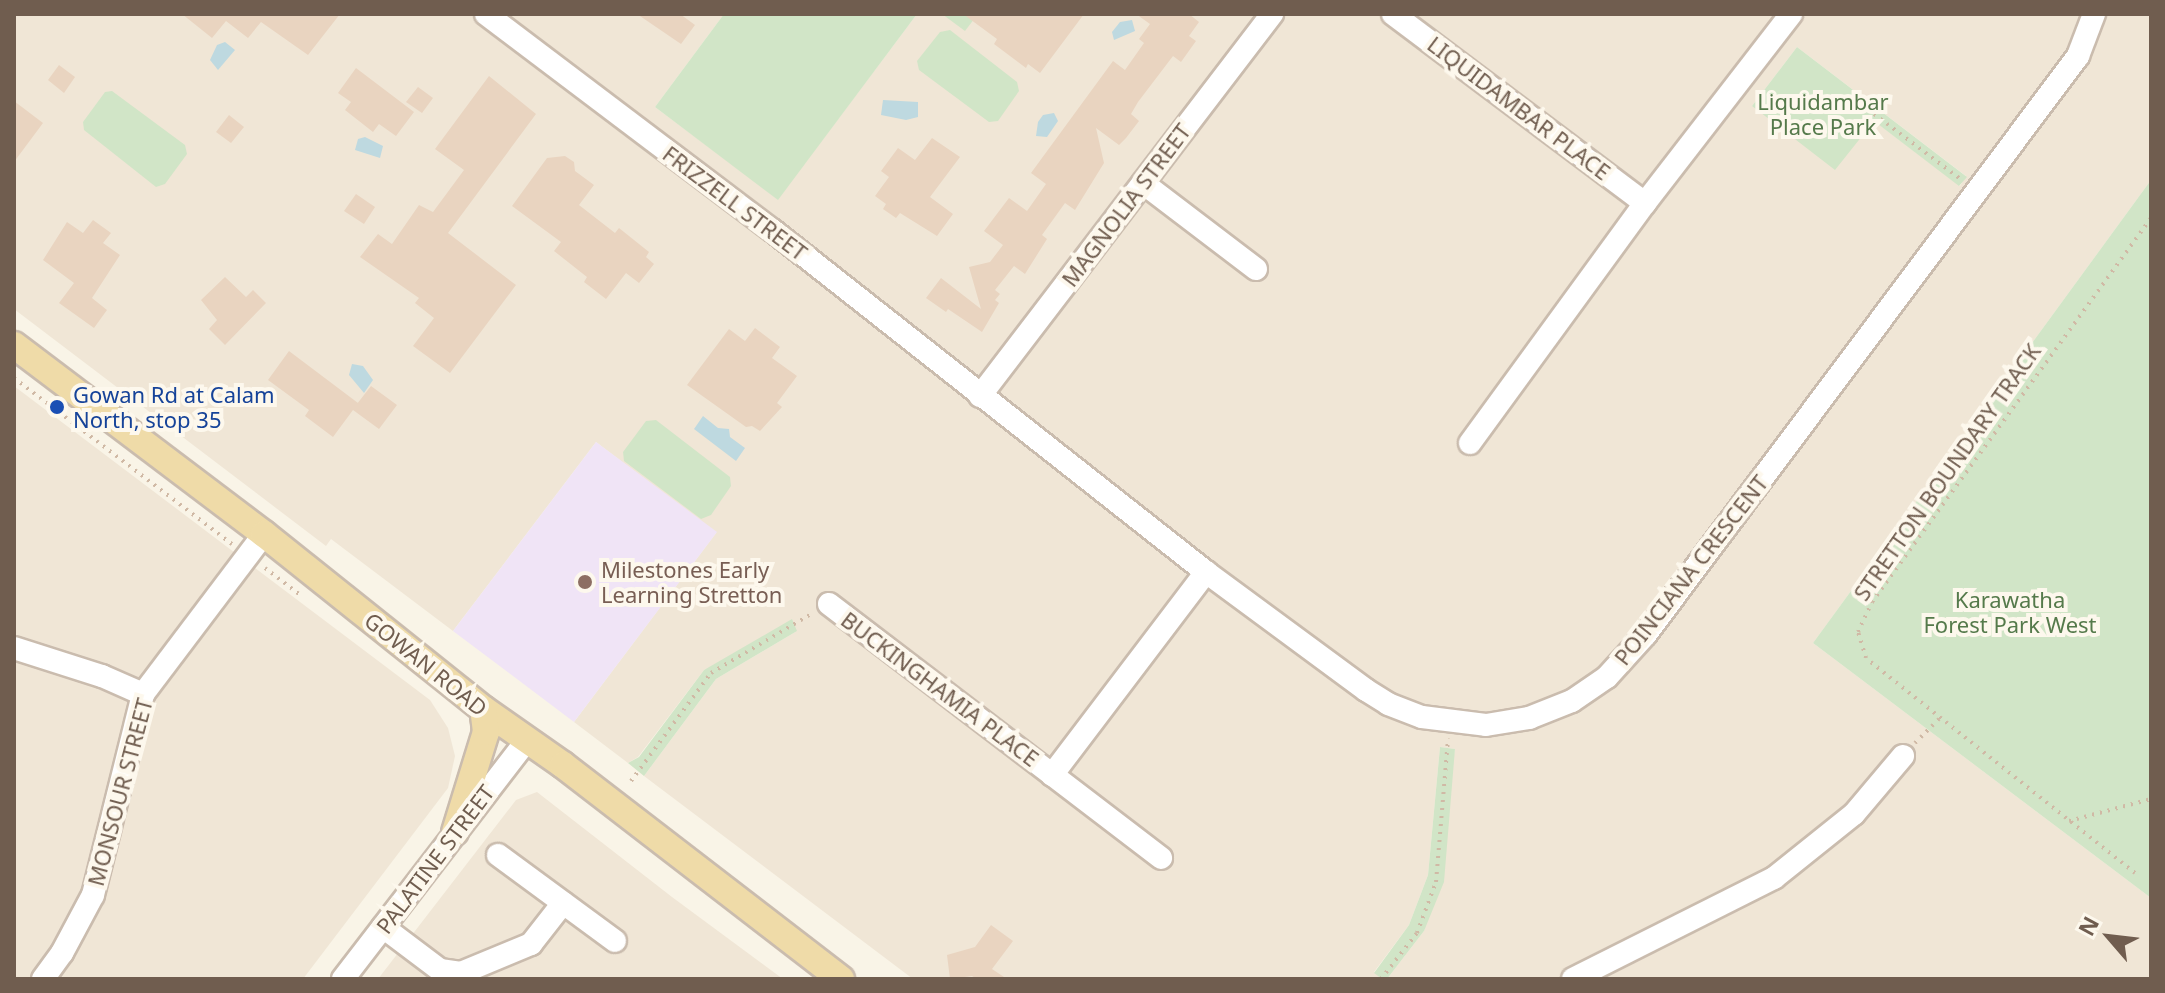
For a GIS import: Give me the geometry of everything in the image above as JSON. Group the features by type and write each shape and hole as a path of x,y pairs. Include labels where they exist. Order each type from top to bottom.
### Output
{"main road":[{"name":"GOWAN ROAD","path":"14,345 264,534 483,709 841,979"},
{"path":"455,832 486,732 483,709"}],"street":[{"name":"FRIZZELL STREET","path":"486,14 772,230 980,396"},
{"name":"MAGNOLIA STREET","path":"980,396 1272,14"},
{"name":"LIQUIDAMBAR PLACE","path":"1393,14 1645,203"},
{"path":"1470,443 1645,203 1791,14"},
{"name":"POINCIANA CRESCENT","path":"980,396 1206,572 1388,704 1449,723 1486,725 1529,718 1572,701 1607,677 1646,634 2078,56 2094,14"},
{"path":"1143,183 1256,269"},
{"name":"MONSOUR STREET","path":"43,979 62,953 93,895 143,694 264,534"},
{"name":"BUCKINGHAMIA PLACE","path":"1052,775 1206,572"},
{"name":"BUCKINGHAMIA PLACE","path":"829,604 1161,858"},
{"path":"14,648 102,676 143,694"},
{"name":"PALATINE STREET","path":"343,979 527,740"},
{"path":"1573,979 1774,878 1854,814 1903,756"},
{"path":"498,855 615,941"},
{"path":"383,927 440,970 461,973 531,944 563,903"}],"path":[{"path":"1874,114 1977,191"},
{"name":"STRETTON BOUNDARY TRACK","path":"2135,873 1866,658 1858,632 1872,602 2151,218"},
{"path":"14,378 231,544"},
{"path":"631,781 711,673 829,604"},
{"path":"1903,756 1939,719"},
{"path":"1381,979 1417,933 1436,882 1449,723"},
{"path":"2069,821 2151,799"}],"shaded area":[{"path":"14,14 724,14 655,107 778,199 917,14 2151,14 2151,180 1813,643 2151,898 2151,979 1387,979 1424,931 1455,749 1440,747 1428,875 1409,925 1374,972 1382,979 913,979 644,776 716,679 797,631 704,670 638,757 628,763 574,722 716,533 596,442 453,631 331,539 326,546 14,309","holes":["1797,47 1966,176 1960,186 1873,120 1752,106"]},
{"path":"14,386 430,700 448,728 455,756 448,788 303,979 14,979"},
{"name":"Milestones Early Learning Stretton","path":"596,442 717,532 574,722 453,631"},
{"path":"537,792 783,979 378,979 516,800"}],"green space":[{"path":"724,14 917,14 778,200 655,107"},
{"path":"942,14 978,14 965,31"},
{"path":"950,30 1017,82 1019,91 998,121 989,122 919,70 917,61 940,32"},
{"name":"Liquidambar Place Park","path":"1797,47 1967,177 1959,186 1874,121 1835,170 1752,106"},
{"path":"112,91 185,145 187,154 165,184 156,187 84,130 83,122 105,92"},
{"name":"Karawatha Forest Park West","path":"2151,180 2151,898 1813,643"},
{"path":"656,420 730,477 731,486 711,515 701,519 624,461 623,452 646,421"},
{"path":"792,619 797,631 716,679 644,776 628,763 639,757 704,670"},
{"path":"1440,747 1455,749 1444,882 1424,931 1387,979 1382,979 1374,973 1409,925 1428,875"}],"water":[{"path":"1132,20 1135,31 1114,40 1112,32 1120,22"},
{"path":"225,42 235,50 218,70 210,60 217,45"},
{"path":"883,100 918,102 918,117 906,120 881,115"},
{"path":"1054,113 1058,121 1047,137 1036,136 1038,122 1043,115"},
{"path":"365,137 383,146 380,158 355,150 358,139"},
{"path":"352,364 363,366 373,380 364,393 349,375"},
{"path":"703,416 718,428 729,429 730,437 745,448 736,461 694,429"}],"building":[{"path":"182,14 340,14 308,55 261,22 248,38 226,21 212,38"},
{"path":"637,14 680,14 695,25 681,44"},
{"path":"963,14 1084,14 1040,73 1028,64 1026,68 994,44 997,39"},
{"path":"1136,14 1189,14 1199,22 1189,36 1196,41 1181,62 1173,56 1138,102 1131,114 1139,121 1119,145 1096,128 1104,163 1075,210 1065,203 1042,235 1047,239 1025,274 1014,266 995,290 1000,294 995,300 999,303 982,332 948,309 946,312 926,298 941,278 981,309 969,267 990,262 1003,245 984,231 1009,198 1027,211 1046,184 1031,173 1113,61 1125,70 1144,43 1139,39 1150,24"},
{"path":"59,65 75,77 64,93 48,80"},
{"path":"356,68 414,112 396,136 379,124 373,132 345,110 351,102 338,93"},
{"path":"489,76 536,114 448,233 516,285 450,373 413,346 434,318 415,303 419,298 360,257 378,234 392,244 419,205 433,212 464,170 435,149"},
{"path":"418,87 433,98 422,113 406,102"},
{"path":"14,101 43,123 14,162"},
{"path":"229,115 244,127 231,143 216,132"},
{"path":"932,138 960,157 930,197 953,214 937,236 900,213 896,218 883,209 886,204 875,196 889,177 881,171 898,148 915,160"},
{"path":"565,156 574,162 575,171 594,185 579,205 615,233 619,228 649,252 646,257 654,264 639,283 626,273 606,299 584,282 587,277 554,251 561,242 512,206 547,158"},
{"path":"356,194 375,207 364,224 344,211"},
{"path":"93,220 111,233 103,243 120,255 92,298 107,310 94,328 59,303 74,283 43,260 67,222 83,233"},
{"path":"225,277 246,297 253,290 266,303 225,345 209,329 217,320 201,300"},
{"path":"755,328 780,347 772,358 797,376 777,403 782,407 760,431 752,426 746,427 687,385 729,329 745,341"},
{"path":"289,351 358,403 371,386 397,405 379,429 353,410 333,437 305,416 309,410 268,380"},
{"path":"991,925 1013,941 992,969 1007,979 977,979 972,976 950,979 947,955 975,947"}],"place":[{"name":"Gowan Rd at Calam North, stop 35","path":"57,407"},
{"name":"Milestones Early Learning Stretton","path":"585,582"}]}
